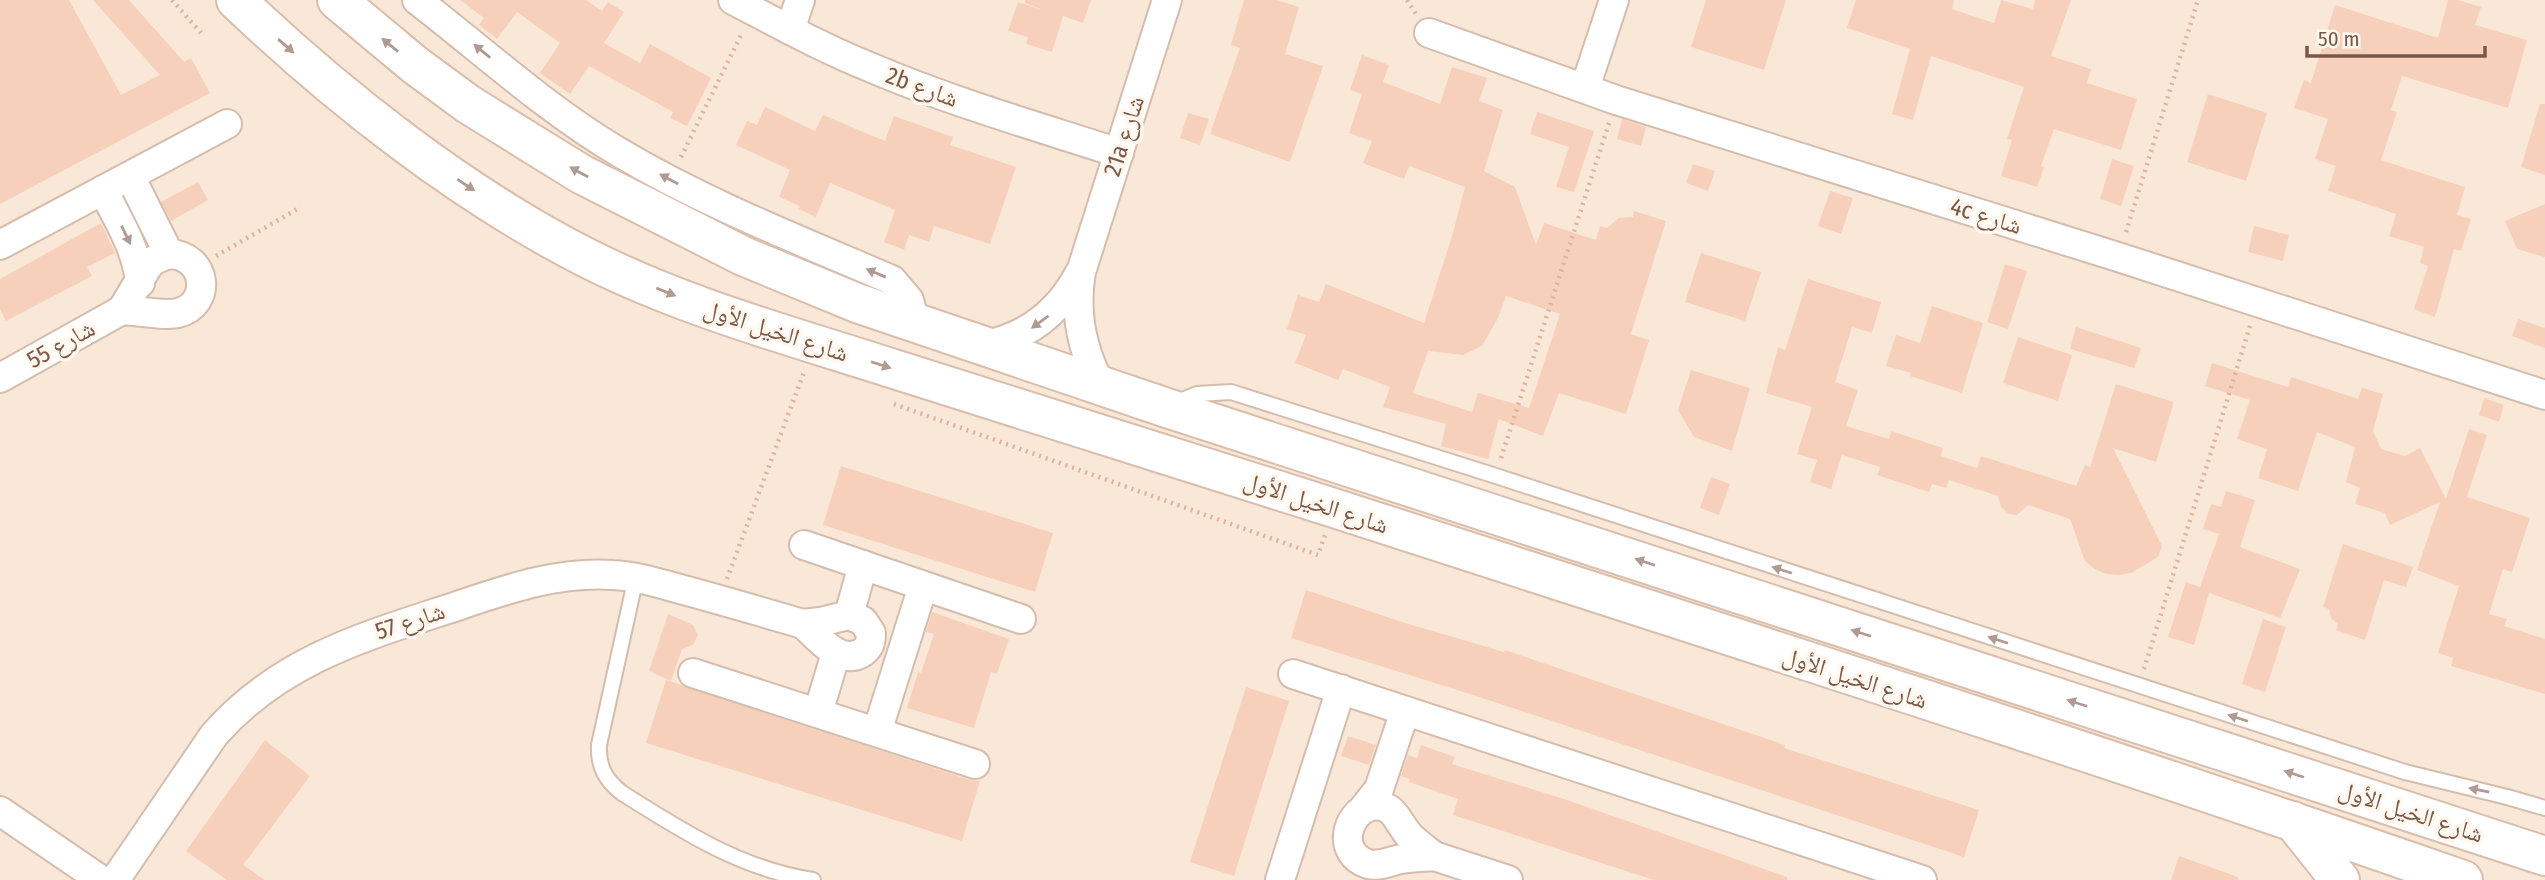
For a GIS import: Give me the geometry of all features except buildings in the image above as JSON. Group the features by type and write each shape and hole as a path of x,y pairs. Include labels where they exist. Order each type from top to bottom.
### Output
{"main road":[{"name":"شارع الخيل الأول","path":"236,0 321,77 445,170 542,233 626,276 706,308 1373,521 2293,821 2463,880"},
{"name":"شارع الخيل الأول","path":"337,0 415,65 468,104 581,174 766,266 857,303 1102,387 2545,856"},
{"path":"1373,521 1373,506 1377,500 1390,496 1520,534 1556,533"},
{"path":"2293,821 2340,880"}],"street":[{"path":"417,0 558,111 616,150 734,212 892,280 909,300 915,324"},
{"path":"790,30 800,0"},
{"name":"21a شارع","path":"1102,387 1092,369 1080,331 1078,291 1081,272 1167,0"},
{"path":"1585,88 1614,0"},
{"name":"2b شارع","path":"743,5 831,50 911,84 1119,153"},
{"name":"4c شارع","path":"1429,33 1616,100 2118,257 2545,395"},
{"path":"0,246 227,124"},
{"path":"130,176 169,254"},
{"path":"103,190 131,246 136,259 139,283"},
{"path":"169,254 185,256 197,267 200,292 185,311 169,315 122,310 154,260 169,254"},
{"name":"21a شارع","path":"979,346 1016,337 1048,317 1061,304 1081,272"},
{"name":"شارع 55","path":"0,378 122,310"},
{"path":"804,545 1021,619"},
{"path":"849,615 863,565"},
{"name":"شارع 57","path":"115,880 214,735 233,714 288,672 351,641 525,584 569,576 636,577 803,624"},
{"path":"877,732 923,586"},
{"path":"849,615 863,621 871,633 869,647 857,655 843,656 803,624 849,615"},
{"path":"818,713 836,653"},
{"path":"693,673 975,764"},
{"path":"1293,674 1922,880"},
{"path":"1280,880 1341,690"},
{"path":"1378,808 1379,789 1413,713"},
{"path":"1378,808 1350,823 1347,838 1352,851 1363,861 1377,865 1434,856"},
{"path":"1378,808 1434,856 1508,880"},
{"path":"0,811 101,880"}],"lane":[{"path":"1167,408 1181,399 1197,394 1231,392 2405,772 2507,796 2545,808"},
{"path":"636,577 599,745 598,759 603,772 611,784 622,793 722,853 773,872 813,880"}],"path":[{"path":"172,0 201,33"},
{"path":"2118,257 2198,0"},
{"path":"670,179 743,5"},
{"path":"1496,476 1616,100"},
{"path":"197,267 300,207"},
{"path":"2139,687 2258,302"},
{"path":"720,599 802,371 815,376"},
{"path":"892,403 1318,555 1334,509"}],"shaded area":[{"path":"0,0 2545,0 2545,880 0,880"}]}
